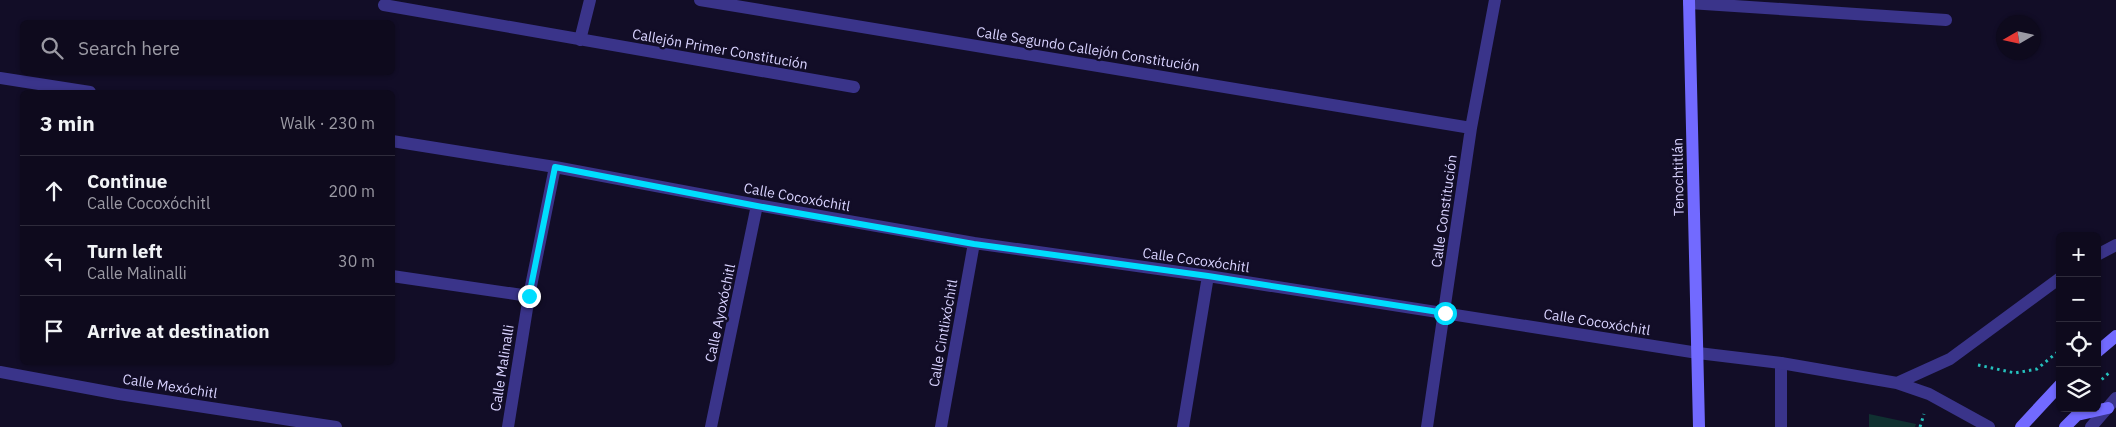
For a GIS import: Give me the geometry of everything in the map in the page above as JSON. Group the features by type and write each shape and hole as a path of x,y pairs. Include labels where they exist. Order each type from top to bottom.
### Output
{"main road":[{"name":"Tenochtitlán","path":"1689,2 1698,354 1698,427"},
{"path":"2101,349 2116,336"},
{"path":"2021,427 2056,389"},
{"path":"2064,427 2077,415 2112,403"}],"street":[{"path":"580,40 590,0"},
{"name":"Calle Segundo Callejón Constitución","path":"700,0 1471,128"},
{"name":"Calle Constitución","path":"1427,427 1471,128 1495,0"},
{"path":"1689,2 1946,20"},
{"name":"Callejón Primer Constitución","path":"384,5 854,87"},
{"path":"0,78 77,90"},
{"name":"Calle Cocoxóchitl","path":"395,141 555,167 757,206 974,244 1208,276 1698,354 1781,363 1897,383 1929,394 1989,427"},
{"name":"Calle Malinalli","path":"508,427 529,296 555,167"},
{"name":"Calle Ayoxóchitl","path":"711,427 757,206"},
{"name":"Calle Cintlixóchitl","path":"941,427 974,244"},
{"path":"2101,253 2116,245"},
{"path":"395,276 529,296"},
{"path":"1183,427 1208,276"},
{"path":"1897,383 1950,359 2056,281"},
{"path":"1781,363 1781,427"},
{"name":"Calle Mexóchitl","path":"0,372 119,394 336,427"},
{"path":"2091,427 2112,403"}],"path":[{"path":"1950,359 2015,373 2037,369 2056,353"},
{"path":"2101,380 2116,366"}],"green space":[{"path":"1869,414 1916,424 1915,427 1869,427"}],"route":[{"path":"529,296 555,167 757,206 974,244 1208,276 1445,313"}]}
